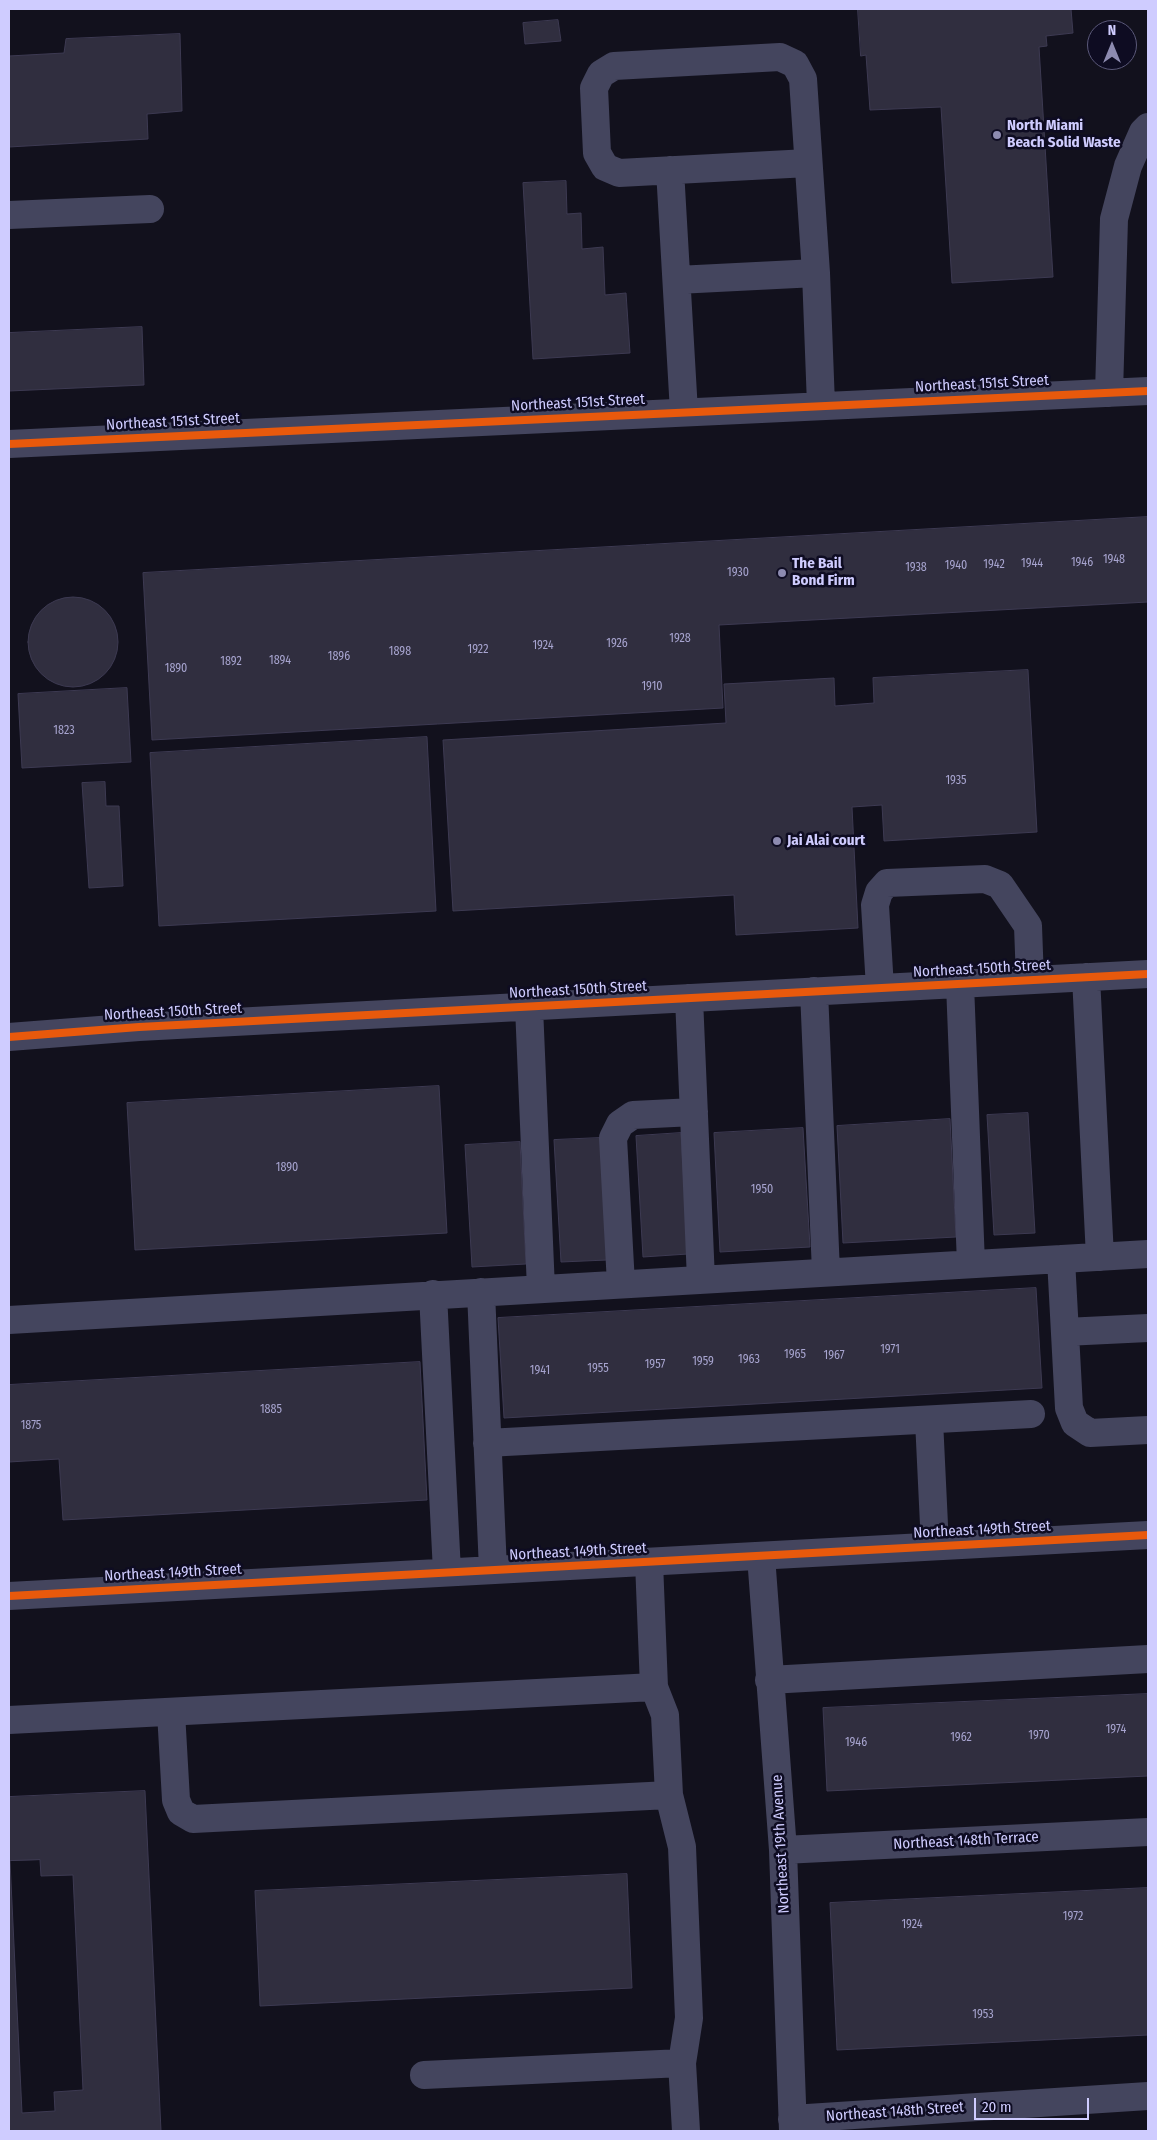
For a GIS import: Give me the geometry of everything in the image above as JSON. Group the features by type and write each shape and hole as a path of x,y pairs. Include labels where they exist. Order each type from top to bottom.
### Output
{"street":[{"path":"808,164 619,173 605,167 597,153 594,88 601,74 614,66 780,57 795,64 803,79 816,273 821,405"},
{"path":"1110,392 1114,219 1128,166 1143,132 1148,127"},
{"path":"670,170 684,412"},
{"path":"9,215 150,209"},
{"path":"677,280 816,273"},
{"name":"Northeast 151st Street","path":"9,444 1148,391"},
{"path":"880,988 875,905 879,892 887,883 985,879 1000,885 1028,926 1030,980"},
{"name":"Northeast 150th Street","path":"9,1037 139,1027 1148,974"},
{"path":"1086,977 1100,1257"},
{"path":"960,984 971,1264"},
{"path":"814,991 826,1272"},
{"path":"689,998 701,1280"},
{"path":"529,1007 541,1288"},
{"path":"621,1284 614,1138 620,1124 633,1115 694,1112"},
{"path":"9,1320 1148,1254"},
{"path":"1061,1259 1069,1408 1075,1423 1090,1433 1148,1430"},
{"path":"481,1292 493,1570"},
{"path":"433,1294 446,1572"},
{"path":"1065,1332 1148,1328"},
{"path":"487,1443 1031,1414"},
{"path":"929,1420 934,1546"},
{"name":"Northeast 149th Street","path":"9,1596 1148,1535"},
{"name":"Northeast 19th Avenue","path":"761,1556 783,1850 793,2125"},
{"path":"648,1562 654,1688 665,1716 669,1795 682,1857 689,2018 682,2063 686,2131"},
{"path":"769,1680 1148,1658"},
{"path":"9,1720 654,1688"},
{"path":"172,1712 176,1800 181,1812 193,1819 669,1795"},
{"name":"Northeast 148th Terrace","path":"783,1850 1148,1832"},
{"path":"424,2075 682,2063"},
{"name":"Northeast 148th Street","path":"793,2125 1148,2096"}],"building":[{"path":"858,9 1071,9 1073,33 1046,36 1047,46 1039,47 1053,277 952,283 941,107 870,110 866,55 861,56"},
{"path":"558,20 561,41 525,44 523,23"},
{"path":"180,34 182,111 147,114 148,139 9,147 9,56 64,53 66,39"},
{"path":"566,181 567,214 581,213 582,249 603,247 605,295 626,293 630,353 533,359 523,183"},
{"path":"142,327 144,385 9,391 9,333"},
{"path":"1148,517 1148,602 719,625 723,708 152,740 143,573"},
{"path":"73,597 90,601 105,610 114,625 118,642 114,659 105,674 90,683 73,687 56,683 41,674 32,659 28,642 32,625 41,610 56,601"},
{"path":"1028,670 1037,832 884,841 882,805 852,807 858,928 736,935 734,895 453,911 443,740 726,723 724,684 834,678 835,706 874,703 873,678"},
{"path":"127,688 131,762 22,768 18,694"},
{"path":"427,737 436,911 159,926 150,753"},
{"path":"105,782 106,806 119,806 123,886 89,888 82,783"},
{"path":"439,1086 447,1233 135,1250 127,1103"},
{"path":"1028,1113 1035,1233 994,1235 987,1115"},
{"path":"950,1119 956,1237 843,1243 837,1126"},
{"path":"803,1128 810,1247 720,1252 714,1133"},
{"path":"681,1133 688,1254 643,1257 636,1136"},
{"path":"600,1138 607,1260 561,1262 554,1140"},
{"path":"520,1142 526,1264 472,1267 465,1145"},
{"path":"1036,1288 1042,1388 504,1418 498,1318"},
{"path":"420,1362 427,1500 63,1520 59,1459 9,1462 9,1385"},
{"path":"1148,1694 1148,1776 827,1791 823,1708"},
{"path":"145,1791 161,2131 9,2131 9,1797","holes":["40,1860 41,1876 73,1875 83,2090 54,2092 55,2111 22,2113 10,1861"]},
{"path":"627,1874 632,1988 260,2006 255,1891"},
{"path":"1148,1888 1148,2035 837,2050 830,1903"}],"cycle path":[{"path":"9,444 1148,391"},
{"path":"9,1037 139,1027 1148,974"},
{"path":"9,1596 1148,1535"}],"place":[{"name":"North Miami Beach Solid Waste","path":"997,135"},
{"name":"The Bail Bond Firm","path":"782,573"},
{"name":"Jai Alai court","path":"777,841"}]}
